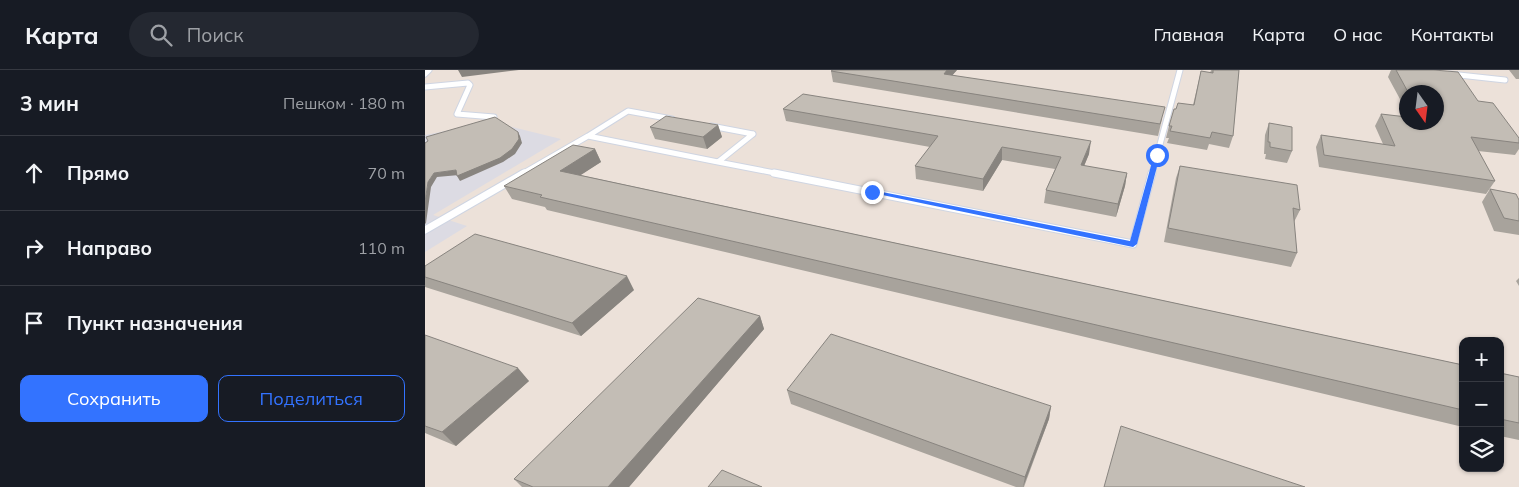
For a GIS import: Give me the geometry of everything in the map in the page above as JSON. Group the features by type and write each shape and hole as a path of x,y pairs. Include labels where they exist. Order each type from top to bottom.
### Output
{"lane":[{"path":"425,74 429,70"},
{"path":"588,136 1133,244 1180,70"},
{"path":"1441,73 1505,80"},
{"path":"425,87 468,83 470,85 457,114 494,117"},
{"path":"425,230 628,111 681,121"},
{"path":"708,126 753,134 718,162"}],"shaded area":[{"path":"492,122 561,139 433,215 467,226 425,252 425,135"}],"building":[{"path":"947,70 944,74 1165,107 1160,124 831,71"},
{"path":"1213,70 1239,70 1233,136 1212,132 1210,138 1170,131 1172,126 1169,126 1174,109 1176,109 1178,103 1194,105 1201,71 1213,73"},
{"path":"1396,70 1458,72 1478,101 1493,103 1519,138 1519,143 1471,137 1495,181 1324,155 1321,135 1395,146 1381,114 1399,116 1399,130 1444,130 1444,85 1404,85"},
{"path":"803,94 1091,141 1081,165 1127,173 1118,204 1046,190 1061,157 1002,147 983,179 915,166 938,136 783,109"},
{"path":"666,116 718,125 703,137 650,127"},
{"path":"495,117 518,132 519,139 512,149 500,158 457,176 456,170 434,173 428,182 425,202 425,143 428,141 426,137"},
{"path":"1269,123 1292,127 1292,151 1270,147 1270,142 1268,142"},
{"path":"573,145 595,149 560,171 1459,364 1459,409 540,197 542,195 504,186"},
{"path":"1180,166 1297,185 1300,210 1293,208 1297,253 1168,228"},
{"path":"1490,189 1516,194 1519,200 1519,221 1504,218"},
{"path":"475,234 627,276 572,323 425,277 425,266"},
{"path":"698,298 760,316 608,487 533,487 514,479"},
{"path":"831,334 1051,406 1025,477 787,390"},
{"path":"425,335 518,368 442,432 425,426"},
{"path":"1504,374 1519,377 1519,423 1504,420"},
{"path":"1121,426 1305,487 1104,487"},
{"path":"722,470 762,487 708,487"}],"route":[{"path":"872,192 1133,244 1157,155"}]}
